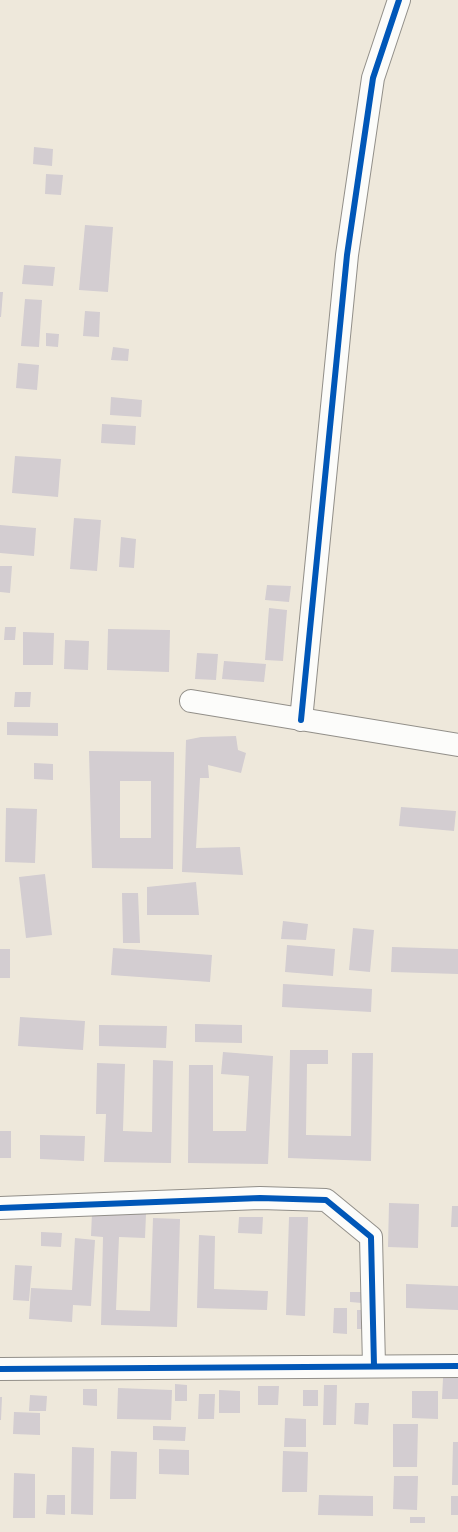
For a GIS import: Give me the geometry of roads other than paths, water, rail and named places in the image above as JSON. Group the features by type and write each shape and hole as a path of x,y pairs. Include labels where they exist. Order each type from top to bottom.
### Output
{"street":[{"path":"301,720 347,255 373,78 399,0"},
{"path":"191,701 458,745"},
{"path":"0,1208 260,1198 326,1200 371,1237 374,1366"},
{"path":"0,1369 458,1366"}]}
